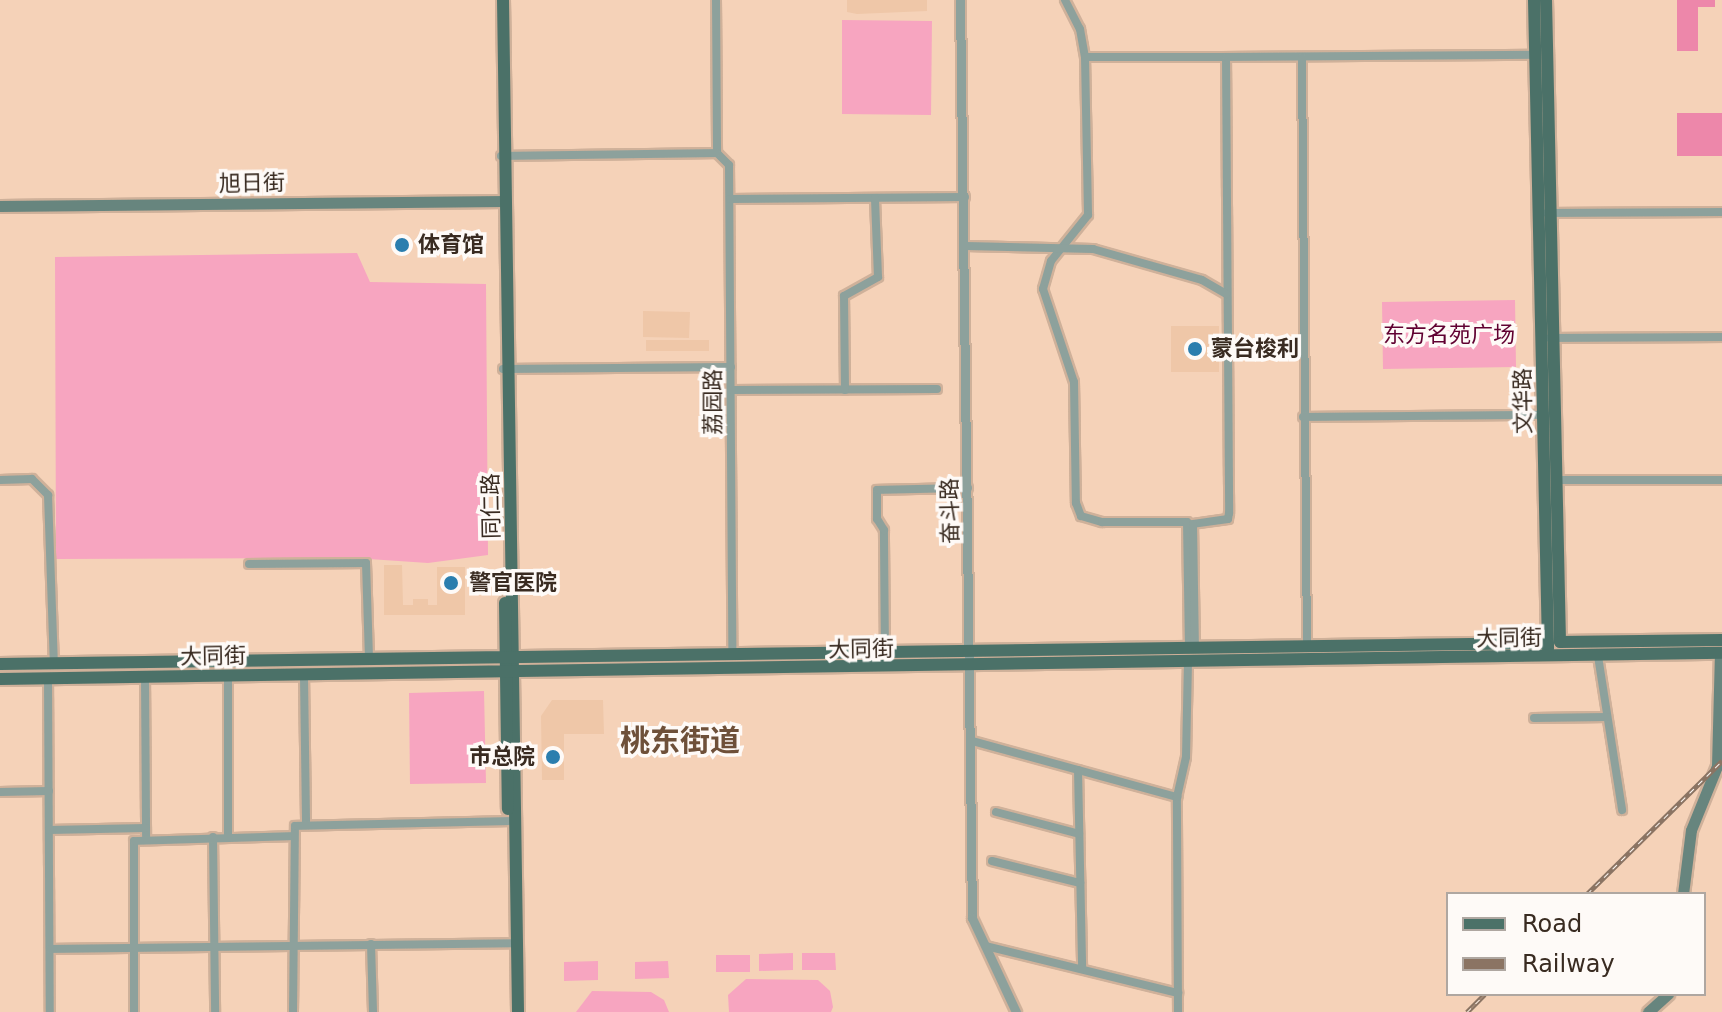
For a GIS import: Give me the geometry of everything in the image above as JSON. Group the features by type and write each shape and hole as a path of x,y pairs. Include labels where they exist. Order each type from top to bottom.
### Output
{"main road":[{"name":"同仁路","path":"500,0 518,1012"},
{"name":"文华路","path":"1534,0 1545,213"},
{"name":"文华路","path":"1546,0 1545,213 1555,657"},
{"name":"旭日街","path":"0,206 503,201"},
{"name":"文华路","path":"1549,415 1556,480 1554,642"},
{"name":"大同街","path":"0,679 304,676 732,656 1722,640"},
{"name":"大同街","path":"0,664 369,661 511,666 971,668 1721,654"},
{"path":"1683,892 1691,830 1717,766 1721,654"},
{"name":"同仁路","path":"511,666 508,821 511,1012"},
{"path":"1648,1012 1666,996"}],"street":[{"name":"荔园路","path":"716,0 717,153 729,165 730,199 732,656"},
{"name":"奋斗路","path":"960,0 966,246 972,918 1016,1012"},
{"path":"1065,0 1080,29 1085,57 1088,215 1062,246 1046,272 1043,289 1074,382 1076,503 1081,516 1102,522 1187,522 1192,649"},
{"path":"1085,57 1536,55"},
{"path":"1192,649 1193,524 1228,519 1229,513 1226,57"},
{"path":"1302,57 1307,648"},
{"path":"503,156 717,153"},
{"path":"730,199 965,197"},
{"path":"845,390 844,296 878,277 875,198"},
{"path":"1545,213 1722,212"},
{"path":"966,246 1062,246 1138,260 1202,280 1226,294"},
{"path":"1548,338 1722,337"},
{"path":"505,369 731,367"},
{"path":"731,390 937,389"},
{"path":"1303,417 1549,415"},
{"path":"0,480 32,479 48,495 54,663"},
{"path":"1556,480 1722,480"},
{"path":"885,654 884,530 877,519 877,490 968,488"},
{"path":"249,564 366,563 369,661"},
{"path":"1598,656 1622,810"},
{"path":"1178,1012 1177,797 1186,757 1188,664"},
{"path":"228,676 228,837"},
{"path":"304,676 306,825"},
{"path":"145,677 146,840"},
{"path":"48,679 50,1012"},
{"path":"1534,718 1607,717"},
{"path":"972,741 1177,797"},
{"path":"1078,770 1082,968"},
{"path":"0,792 49,791"},
{"path":"996,812 1079,834"},
{"path":"293,1012 292,836 295,826 508,821"},
{"path":"49,830 146,828"},
{"path":"134,1012 134,841 292,836"},
{"path":"213,837 215,1012"},
{"path":"992,861 1080,883"},
{"path":"50,949 510,943"},
{"path":"371,944 373,1012"},
{"path":"986,946 1178,993"}],"shaded area":[{"path":"847,0 927,0 927,11 857,14 847,12"},
{"path":"1677,0 1715,0 1715,7 1698,7 1698,51 1677,51"},
{"path":"1677,113 1722,113 1722,156 1677,156"},
{"path":"643,311 690,312 689,338 643,337"},
{"name":"蒙台梭利","path":"1171,326 1219,326 1219,372 1171,372"},
{"path":"646,340 709,340 709,351 646,351"},
{"name":"警官医院","path":"384,565 402,565 403,605 413,605 413,599 428,599 428,605 437,605 437,567 465,567 465,615 384,615"},
{"name":"市总院","path":"552,700 603,700 604,734 564,734 564,780 542,780 541,716"}],"green space":[{"path":"842,20 932,21 931,115 842,114"},
{"path":"357,253 370,282 486,284 488,555 428,563 354,558 56,559 55,257"},
{"name":"东方名苑广场","path":"1515,300 1516,367 1383,369 1382,302"},
{"path":"484,691 486,783 410,784 409,693"},
{"path":"793,953 793,970 759,971 759,954"},
{"path":"802,953 835,953 836,970 802,970"},
{"path":"716,955 750,955 750,972 716,972"},
{"path":"598,961 598,980 564,981 564,962"},
{"path":"668,961 669,978 635,979 635,962"},
{"path":"746,979 818,980 830,991 833,1007 831,1012 729,1012 728,995"},
{"path":"592,991 651,992 664,1000 669,1012 576,1012"}],"railway":[{"path":"1589,892 1722,761"},
{"path":"1467,1012 1483,996"}],"place":[{"name":"体育馆","path":"402,245"},
{"name":"蒙台梭利","path":"1195,349"},
{"name":"警官医院","path":"451,583"},
{"name":"市总院","path":"553,757"}],"district":[{"name":"桃东街道","path":"680,741"}]}
